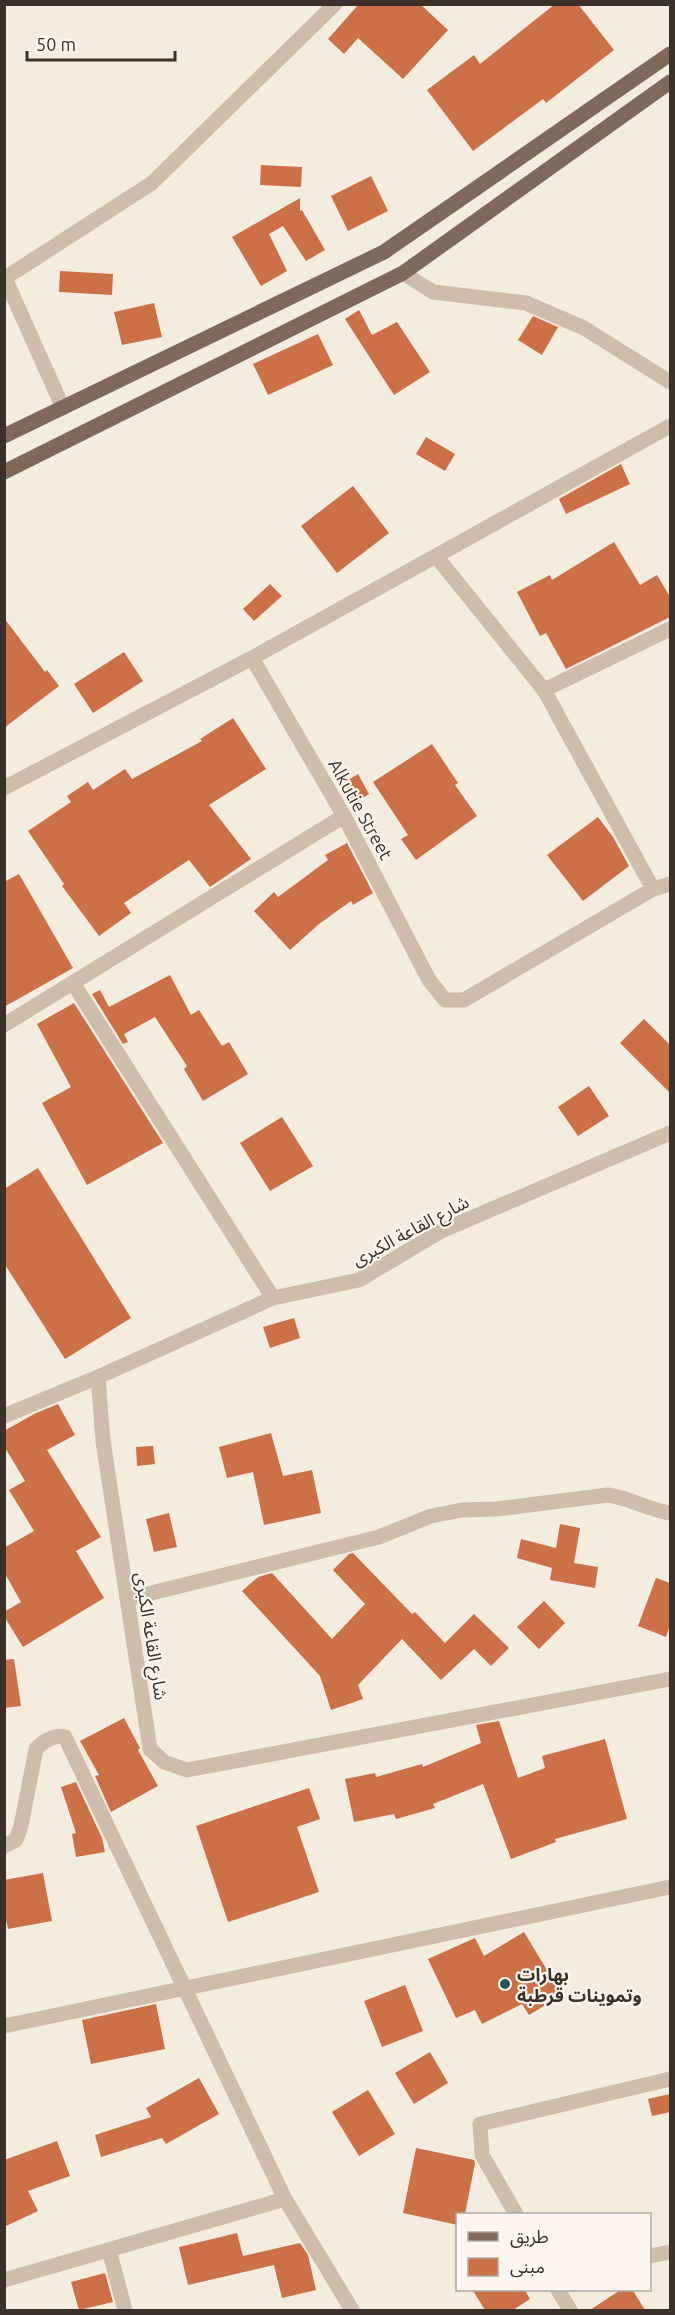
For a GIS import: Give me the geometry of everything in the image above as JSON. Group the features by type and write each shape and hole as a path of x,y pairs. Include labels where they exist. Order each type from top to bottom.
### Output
{"main road":[{"path":"4,436 384,252 670,54"},
{"path":"4,472 403,273 670,82"}],"street":[{"path":"63,408 5,278 152,183 335,4"},
{"path":"403,273 433,292 526,303 584,328 670,382"},
{"path":"4,788 252,658 670,426"},
{"path":"436,556 544,690 653,889"},
{"path":"544,690 670,629"},
{"name":"Alkutie Street","path":"252,658 344,816 429,980 445,1000 464,1000 653,889 670,884"},
{"path":"4,1025 344,816"},
{"path":"73,983 273,1298"},
{"name":"شارع القاعة الكبرى","path":"4,1416 98,1377 273,1298 359,1280 441,1231 670,1132"},
{"name":"شارع القاعة الكبرى","path":"98,1377 103,1441 150,1749 164,1762 187,1770 670,1679"},
{"path":"127,1599 379,1537 430,1516 462,1510 497,1509 609,1495 625,1497 659,1511 670,1513"},
{"path":"4,1846 16,1840 21,1826 36,1749 56,1736 64,1737 285,2199 352,2310"},
{"path":"4,2026 670,1887"},
{"path":"515,2213 483,2155 480,2124 670,2079"},
{"path":"4,2280 285,2199"},
{"path":"109,2250 125,2310"},
{"path":"651,2256 670,2252"},
{"path":"559,2291 570,2310"}],"building":[{"path":"359,4 420,4 448,30 403,79 358,38 344,54 328,39"},
{"path":"555,4 578,4 614,50 546,103 543,99 473,151 427,90 474,55 480,64"},
{"path":"261,165 302,167 301,187 260,185"},
{"path":"371,176 388,211 348,231 331,196"},
{"path":"300,198 300,211 302,210 325,250 306,261 283,226 269,234 287,271 261,286 232,237"},
{"path":"60,271 113,274 112,295 59,292"},
{"path":"154,303 162,337 122,345 114,312"},
{"path":"359,310 372,335 397,322 430,372 394,395 345,319"},
{"path":"533,316 558,327 542,355 518,340"},
{"path":"318,334 333,365 268,395 253,364"},
{"path":"426,437 455,454 445,471 416,454"},
{"path":"621,464 630,484 566,514 559,499"},
{"path":"353,486 389,533 337,573 301,526"},
{"path":"614,542 640,585 657,575 670,597 670,617 566,669 546,633 540,636 517,592 550,575 552,580"},
{"path":"270,584 282,596 254,621 243,609"},
{"path":"4,618 45,672 47,670 59,686 4,728"},
{"path":"124,652 143,681 93,713 74,684"},
{"path":"233,718 266,769 209,805 251,859 210,887 189,860 124,903 131,913 99,936 62,886 64,884 28,831 71,802 67,796 88,782 93,790 125,769 132,779 202,741 200,739"},
{"path":"432,744 458,783 455,785 477,816 416,860 401,839 408,835 373,782"},
{"path":"358,774 369,794 353,804 342,784"},
{"path":"598,817 613,837 629,866 583,901 547,855"},
{"path":"347,843 373,893 353,905 351,901 319,924 290,950 254,911 274,892 278,897 328,860 325,855"},
{"path":"19,874 73,968 4,1007 4,882"},
{"path":"170,975 191,1015 199,1010 222,1046 229,1042 248,1074 203,1101 184,1069 187,1066 155,1017 124,1034 128,1042 123,1044 92,994 100,990 109,1007"},
{"path":"74,1003 163,1143 87,1185 42,1103 71,1087 37,1024"},
{"path":"644,1019 670,1045 670,1093 620,1043"},
{"path":"589,1086 609,1116 578,1136 558,1107"},
{"path":"282,1117 313,1166 270,1191 240,1143"},
{"path":"38,1168 131,1318 65,1359 4,1263 4,1189"},
{"path":"294,1318 300,1338 270,1348 263,1327"},
{"path":"58,1404 75,1435 47,1450 101,1537 76,1551 104,1598 23,1647 4,1616 4,1612 21,1602 4,1572 4,1548 34,1531 9,1490 25,1481 4,1446 4,1431"},
{"path":"271,1433 283,1476 312,1470 321,1513 264,1525 253,1472 227,1478 219,1447"},
{"path":"153,1446 155,1464 137,1466 136,1447"},
{"path":"169,1513 177,1547 154,1552 146,1519"},
{"path":"560,1524 580,1528 574,1563 598,1567 595,1588 550,1580 552,1568 517,1558 521,1539 556,1548"},
{"path":"353,1553 412,1614 415,1612 445,1643 474,1614 509,1648 491,1666 474,1649 441,1680 402,1639 358,1685 363,1699 331,1710 320,1676 242,1591 258,1577 272,1573 332,1639 365,1604 333,1570 349,1554"},
{"path":"656,1578 670,1583 670,1625 666,1637 638,1626"},
{"path":"544,1601 565,1623 539,1649 517,1627"},
{"path":"14,1659 21,1706 4,1708 4,1660"},
{"path":"124,1718 158,1786 111,1812 95,1776 99,1775 80,1741"},
{"path":"499,1721 518,1778 545,1768 542,1756 605,1739 627,1819 555,1839 556,1842 511,1859 483,1784 433,1804 435,1808 396,1819 394,1814 354,1822 345,1779 375,1773 376,1777 422,1764 423,1767 481,1743 476,1725"},
{"path":"76,1782 102,1838 105,1852 76,1857 72,1834 76,1833 61,1787"},
{"path":"309,1788 320,1819 297,1827 319,1892 228,1922 196,1826"},
{"path":"43,1873 52,1921 8,1929 4,1911 4,1880"},
{"path":"524,1932 562,1995 529,2015 522,2004 482,2024 475,2010 456,2018 428,1959 475,1938 484,1956"},
{"path":"405,1985 423,2031 382,2047 364,2001"},
{"path":"156,2004 165,2049 91,2064 82,2020"},
{"path":"430,2052 448,2083 414,2104 395,2073"},
{"path":"199,2078 219,2114 166,2144 162,2138 101,2157 95,2135 151,2117 146,2108"},
{"path":"368,2090 395,2134 359,2156 332,2112"},
{"path":"670,2094 670,2112 652,2116 648,2099"},
{"path":"57,2141 70,2176 28,2191 38,2211 4,2227 4,2160"},
{"path":"416,2148 474,2160 465,2213 456,2213 456,2225 403,2213"},
{"path":"237,2233 243,2256 300,2243 308,2255 316,2290 282,2298 274,2265 188,2285 179,2247"},
{"path":"105,2273 113,2302 79,2310 71,2282"},
{"path":"473,2291 525,2291 530,2299 513,2310 485,2310"},
{"path":"619,2291 633,2291 645,2310 590,2310"}],"place":[{"name":"بهارات وتموينات قرطبة","path":"505,1984"}]}
